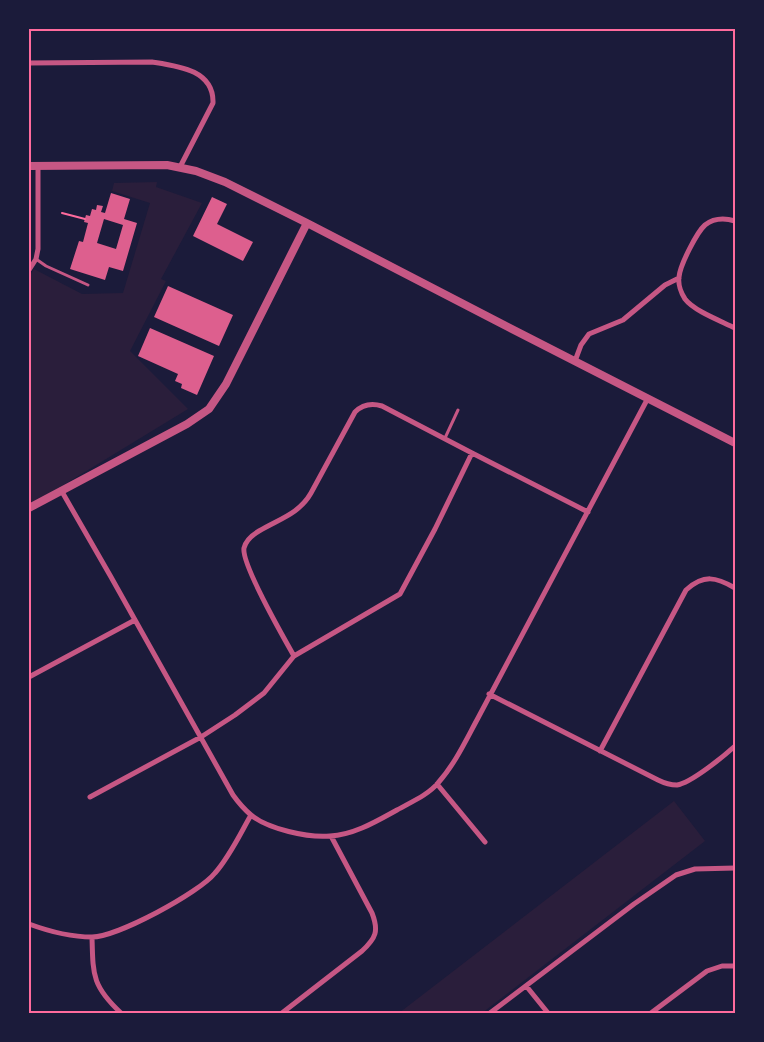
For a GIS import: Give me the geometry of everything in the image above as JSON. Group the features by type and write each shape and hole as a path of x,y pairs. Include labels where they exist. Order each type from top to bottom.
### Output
{"street":[{"path":"29,63 152,62 188,70 204,78 213,94 213,103 180,167"},
{"path":"29,166 152,165 180,167 225,182 735,443"},
{"path":"29,270 36,259 39,234 38,166"},
{"path":"735,221 726,219 710,222 700,230 680,270 679,278 682,294 692,306 735,328"},
{"path":"29,508 187,424 209,409 226,384 307,223"},
{"path":"575,361 581,344 589,334 623,320 665,285 679,278"},
{"path":"61,490 232,795 251,815 283,830 331,836 368,825 416,799 437,784 454,762 648,398"},
{"path":"294,656 256,586 246,562 244,548 248,540 258,531 289,516 304,504 312,494 356,412 362,406 369,404 382,406 472,454 588,512"},
{"path":"90,797 200,737 257,700 294,656 400,594 472,454"},
{"path":"600,751 686,590 694,583 716,578 735,588"},
{"path":"29,677 135,620"},
{"path":"489,694 658,780 675,785 682,783 706,768 735,746"},
{"path":"437,784 485,842"},
{"path":"29,924 42,929 92,938 123,929 206,883 222,865 251,815"},
{"path":"282,1013 362,951 371,942 376,933 376,922 372,913 331,836"},
{"path":"490,1013 634,904 676,875 695,869 735,868"},
{"path":"92,938 98,987 106,1000 120,1013"},
{"path":"651,1013 707,971 722,966 735,966"},
{"path":"526,987 548,1013"}],"lane":[{"path":"36,259 46,266 88,285"},
{"path":"444,439 458,410"}],"path":[{"path":"62,213 86,219"}],"shaded area":[{"path":"157,182 156,187 202,203 161,279 166,281 130,351 188,409 29,506 29,276 34,269 82,294 123,293 150,203 112,191 114,183"},
{"path":"674,801 705,841 482,1013 399,1013"}],"building":[{"path":"111,193 130,199 124,219 137,223 123,271 109,267 105,280 70,269 79,241 83,242 88,223 84,222 86,215 90,216 92,209 96,210 97,205 103,206 101,212 105,213","holes":["104,219 123,225 116,249 97,243"]},
{"path":"212,197 227,204 217,224 253,242 243,261 193,236"},
{"path":"168,286 233,315 219,346 154,317"},
{"path":"150,328 214,356 197,395 181,388 182,384 175,381 178,374 138,356"}]}
